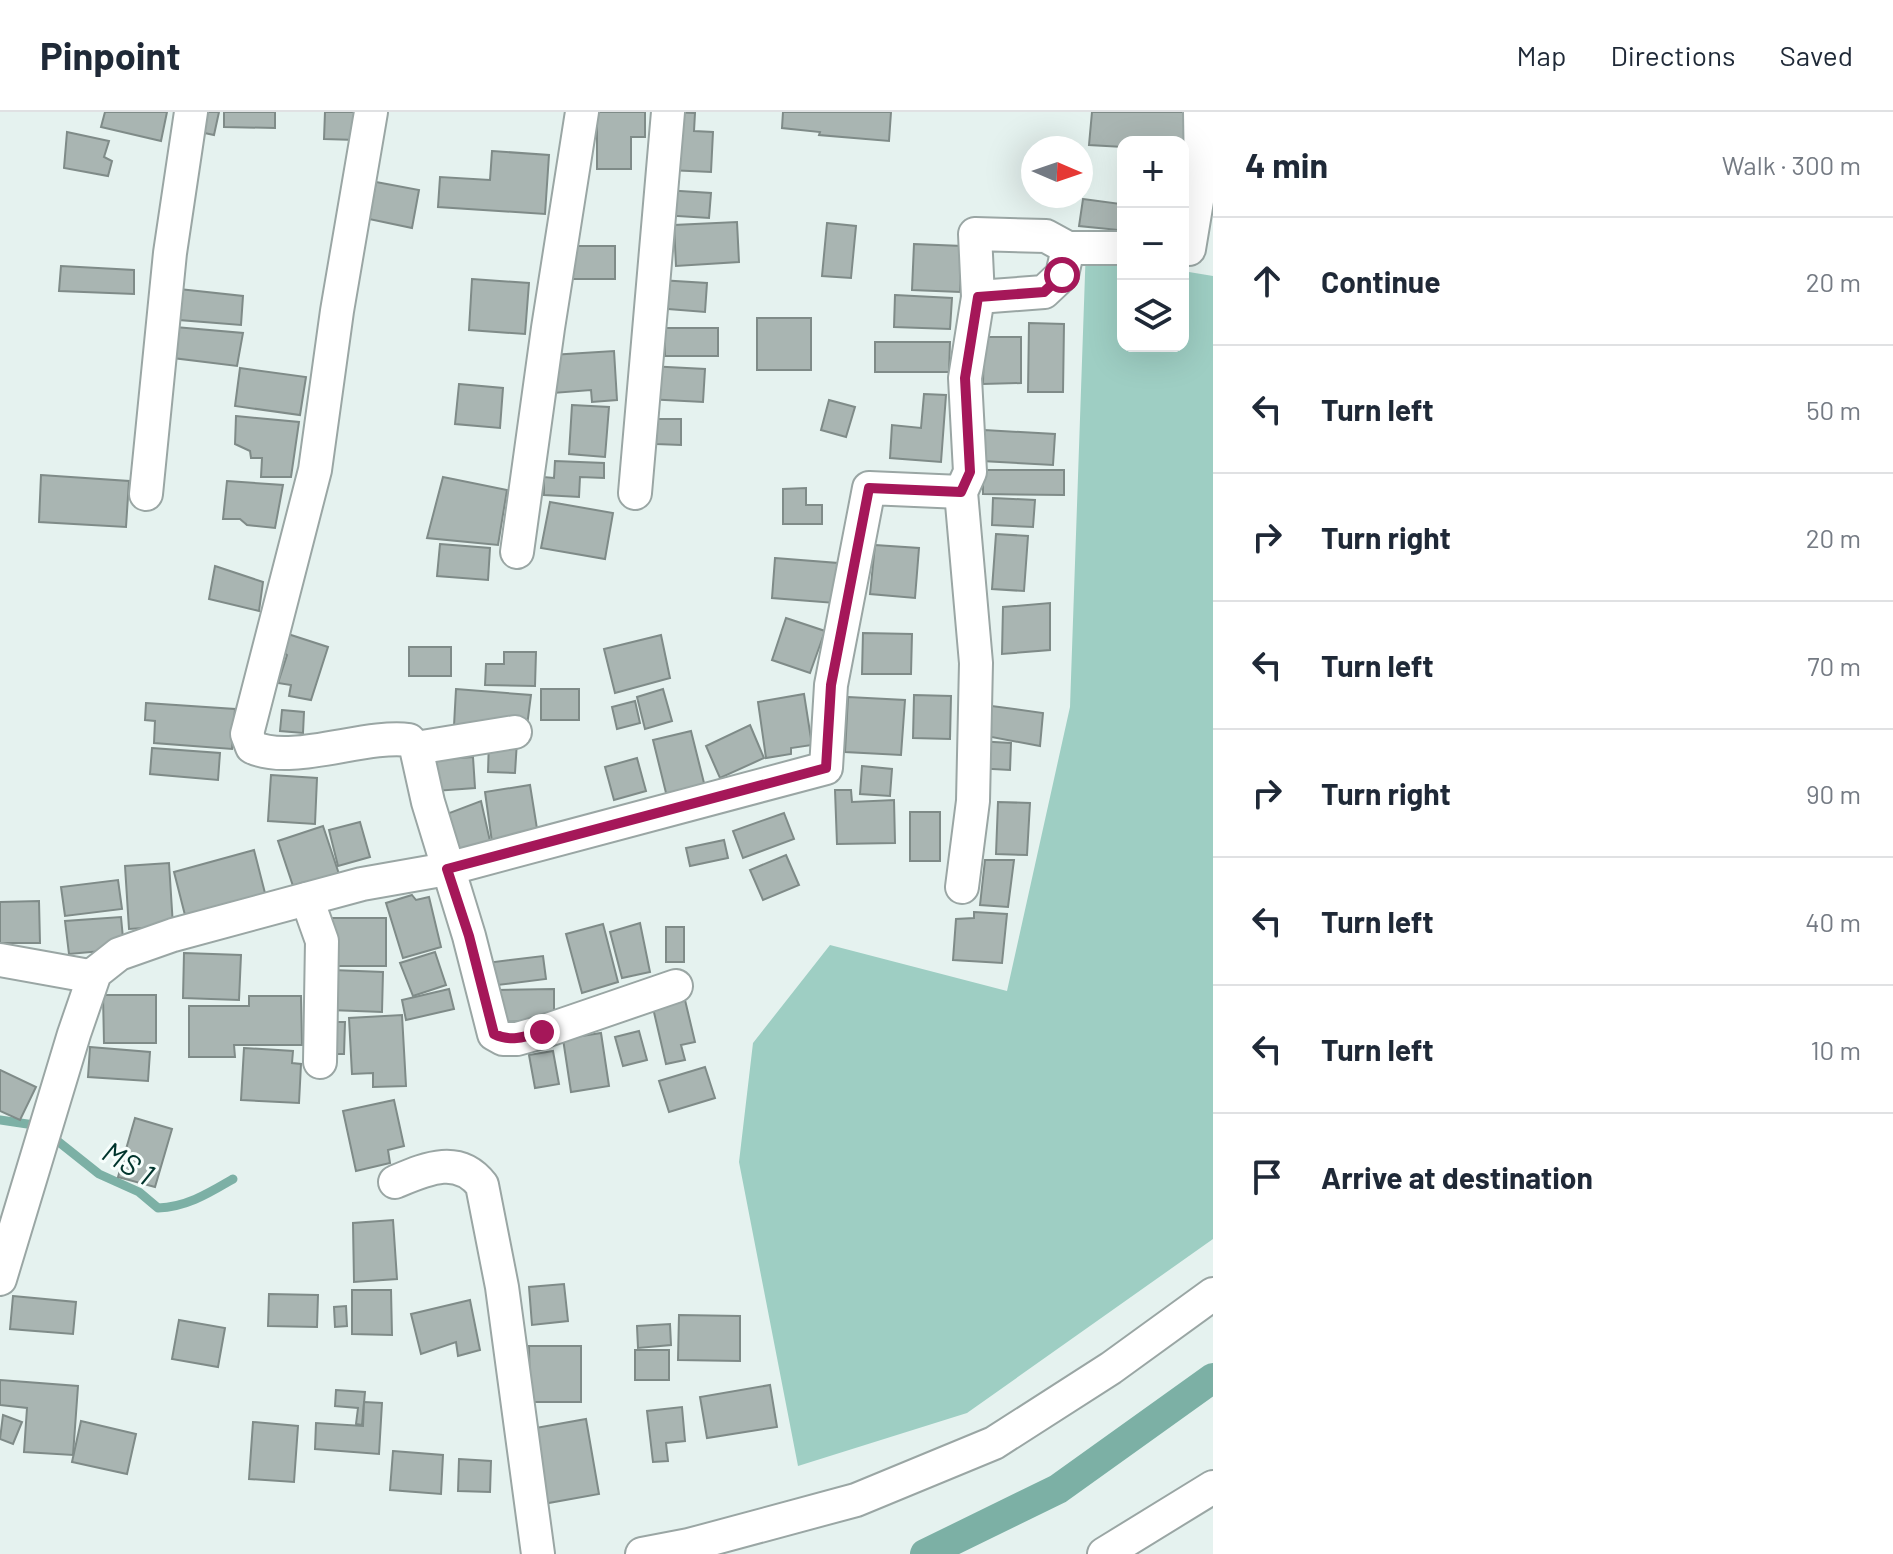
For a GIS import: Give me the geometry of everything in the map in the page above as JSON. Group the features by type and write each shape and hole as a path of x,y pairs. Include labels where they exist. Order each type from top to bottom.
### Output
{"street":[{"path":"146,494 170,253 191,112"},
{"path":"371,112 337,311 315,470 247,734 252,747 261,751 312,750 395,738 409,740 416,748 494,1034 503,1039 517,1039 676,986"},
{"path":"517,552 582,112"},
{"path":"635,493 668,112"},
{"path":"1189,249 1201,177 1200,112"},
{"path":"962,887 973,801 976,663 961,492 970,472 965,378 978,297 975,234 1046,236 1068,248 1117,248"},
{"path":"978,297 1044,292 1062,275 1068,248"},
{"path":"0,960 89,976 119,954 173,935 362,884 447,869 826,768 831,685 869,488 961,492"},
{"path":"416,748 515,732"},
{"path":"307,899 322,941 320,1062"},
{"path":"0,1279 95,973"},
{"path":"395,1182 419,1172 456,1165 472,1173 482,1185 502,1287 538,1554"},
{"path":"642,1554 689,1545 856,1500 994,1443 1111,1368 1213,1294"},
{"path":"1104,1554 1213,1487"}],"green space":[{"path":"1086,246 1117,254 1117,352 1189,352 1189,272 1213,276 1213,1239 967,1413 798,1466 739,1162 753,1043 830,945 1007,991 1070,707"}],"building":[{"path":"105,112 167,112 161,141 101,127"},
{"path":"199,112 219,112 214,135 195,131"},
{"path":"224,112 275,112 275,128 224,127"},
{"path":"325,112 356,112 356,140 324,139"},
{"path":"597,112 645,112 645,137 631,137 631,169 597,169"},
{"path":"672,112 695,113 694,131 713,132 711,172 668,170"},
{"path":"783,112 891,112 889,141 819,135 820,132 782,128"},
{"path":"1092,112 1187,112 1185,136 1117,136 1117,147 1093,145 1093,136 1090,136"},
{"path":"67,132 109,141 104,157 112,161 108,176 64,168"},
{"path":"492,151 549,155 545,214 438,207 440,177 490,180"},
{"path":"376,182 419,190 412,228 369,219"},
{"path":"664,190 711,193 709,218 662,215"},
{"path":"1093,200 1117,203 1117,230 1079,226 1082,208 1093,208"},
{"path":"737,222 739,262 676,266 674,225"},
{"path":"827,223 856,226 851,278 822,276"},
{"path":"914,244 962,246 960,292 912,290"},
{"path":"571,246 615,246 615,279 571,279"},
{"path":"61,266 134,270 134,294 59,291"},
{"path":"472,279 529,283 525,334 469,330"},
{"path":"659,280 707,283 705,312 656,308"},
{"path":"179,289 243,296 241,325 179,320"},
{"path":"895,295 952,298 950,329 894,327"},
{"path":"757,318 811,318 811,370 757,370"},
{"path":"1029,323 1064,324 1063,392 1028,392"},
{"path":"175,327 243,333 237,366 173,358"},
{"path":"665,328 718,328 718,356 665,356"},
{"path":"984,337 1021,337 1021,383 983,384"},
{"path":"875,342 950,342 949,372 875,372"},
{"path":"614,351 617,400 592,402 591,390 553,393 551,355"},
{"path":"648,366 705,369 703,402 646,399"},
{"path":"240,368 306,377 300,415 235,406"},
{"path":"459,384 503,388 500,428 455,424"},
{"path":"924,394 946,395 941,462 890,458 892,425 921,428"},
{"path":"829,400 855,407 846,437 821,430"},
{"path":"572,405 609,407 605,457 569,454"},
{"path":"236,416 299,422 291,477 261,477 262,458 251,458 250,451 235,444"},
{"path":"657,419 681,419 681,445 656,444"},
{"path":"984,430 1055,434 1053,465 982,461"},
{"path":"555,461 604,463 604,478 580,477 579,497 544,495 544,477 554,478"},
{"path":"983,470 1064,470 1064,495 983,494"},
{"path":"41,475 129,481 126,527 39,522"},
{"path":"443,477 507,490 498,545 427,538"},
{"path":"227,481 283,485 275,528 247,525 240,519 223,519"},
{"path":"806,488 806,505 822,505 822,524 783,524 783,489"},
{"path":"993,498 1035,500 1033,527 992,525"},
{"path":"550,502 613,513 605,559 541,548"},
{"path":"996,534 1028,536 1024,591 992,589"},
{"path":"440,544 490,548 488,580 437,576"},
{"path":"875,545 919,548 915,598 870,594"},
{"path":"775,558 838,563 835,603 772,598"},
{"path":"215,566 263,582 259,611 209,599"},
{"path":"1050,603 1050,650 1002,654 1003,607"},
{"path":"786,618 825,631 810,673 772,660"},
{"path":"863,633 912,634 911,674 862,674"},
{"path":"288,634 328,647 311,700 289,696 291,685 278,683 287,655 282,651"},
{"path":"661,635 670,678 615,693 604,649"},
{"path":"409,647 451,647 451,676 409,676"},
{"path":"504,652 536,652 535,686 485,685 486,664 504,664"},
{"path":"456,689 531,695 527,726 454,726"},
{"path":"541,689 579,689 579,720 541,720"},
{"path":"663,689 672,721 645,729 637,697"},
{"path":"804,694 812,745 791,748 791,754 766,758 758,702"},
{"path":"914,695 951,696 950,739 913,738"},
{"path":"848,697 905,700 901,755 845,752"},
{"path":"635,701 640,723 617,729 612,707"},
{"path":"146,703 235,709 232,749 154,743 155,721 145,720"},
{"path":"984,705 1043,713 1040,746 981,735"},
{"path":"282,710 304,712 303,733 280,731"},
{"path":"750,725 764,758 720,778 706,746"},
{"path":"691,731 706,791 668,801 653,740"},
{"path":"489,740 517,741 515,773 488,772"},
{"path":"976,741 1011,743 1010,770 975,768"},
{"path":"152,748 220,753 218,780 150,774"},
{"path":"473,757 475,788 435,791 433,760"},
{"path":"637,758 646,791 614,800 605,767"},
{"path":"862,766 892,769 890,796 860,794"},
{"path":"271,775 317,778 315,824 268,821"},
{"path":"530,785 538,835 492,842 485,792"},
{"path":"835,790 851,790 852,802 894,800 895,843 837,844"},
{"path":"481,801 492,850 455,860 444,815"},
{"path":"998,802 1030,803 1027,855 996,854"},
{"path":"910,812 940,812 940,861 910,861"},
{"path":"784,813 794,839 743,858 733,831"},
{"path":"360,822 370,857 338,866 329,830"},
{"path":"323,826 341,880 296,895 278,841"},
{"path":"724,840 728,858 690,866 686,848"},
{"path":"254,850 266,897 186,919 174,872"},
{"path":"786,855 799,885 763,900 750,870"},
{"path":"985,860 1014,860 1008,907 980,905"},
{"path":"169,863 173,926 129,929 125,866"},
{"path":"118,880 122,909 65,916 61,887"},
{"path":"412,895 416,900 429,897 441,947 403,958 386,903"},
{"path":"39,901 40,943 0,943 0,902"},
{"path":"974,912 1007,914 1002,963 953,960 956,919 974,918"},
{"path":"121,917 124,949 69,954 65,921"},
{"path":"323,918 386,918 386,966 324,966"},
{"path":"640,923 650,972 622,978 610,932"},
{"path":"603,924 618,982 582,993 566,934"},
{"path":"666,927 684,927 684,962 666,962"},
{"path":"435,952 446,985 413,996 400,963"},
{"path":"184,953 241,955 239,1000 183,998"},
{"path":"543,956 546,979 489,986 486,963"},
{"path":"332,970 383,972 382,1012 330,1010"},
{"path":"449,989 454,1009 406,1020 402,1000"},
{"path":"554,989 554,1021 495,1022 495,990"},
{"path":"103,995 156,995 156,1043 104,1043"},
{"path":"249,996 301,996 302,1045 234,1045 235,1057 189,1057 189,1006 249,1006"},
{"path":"685,1000 695,1042 681,1045 685,1060 666,1064 653,1008"},
{"path":"402,1015 406,1086 373,1087 373,1073 352,1074 349,1018"},
{"path":"328,1022 345,1022 344,1054 327,1054"},
{"path":"639,1031 647,1060 623,1066 615,1037"},
{"path":"601,1033 609,1086 571,1092 563,1039"},
{"path":"90,1047 150,1052 148,1081 88,1077"},
{"path":"244,1048 293,1051 292,1063 301,1064 299,1103 241,1100"},
{"path":"553,1051 559,1084 535,1088 529,1055"},
{"path":"705,1067 715,1098 669,1112 659,1081"},
{"path":"0,1070 36,1087 20,1120 0,1111"},
{"path":"394,1100 404,1146 388,1150 390,1163 356,1171 343,1111"},
{"path":"135,1118 172,1129 155,1187 118,1177"},
{"path":"393,1220 397,1279 354,1282 353,1223"},
{"path":"564,1284 568,1321 532,1325 529,1287"},
{"path":"352,1290 391,1290 392,1335 352,1334"},
{"path":"269,1294 318,1295 317,1327 268,1326"},
{"path":"13,1296 76,1302 73,1334 10,1329"},
{"path":"470,1300 480,1350 458,1356 456,1342 421,1354 411,1314"},
{"path":"346,1306 347,1326 335,1327 334,1307"},
{"path":"679,1315 740,1316 740,1361 678,1360"},
{"path":"179,1320 225,1328 218,1367 172,1359"},
{"path":"670,1324 671,1345 638,1348 637,1326"},
{"path":"529,1346 581,1346 581,1402 530,1402"},
{"path":"635,1350 669,1350 669,1380 635,1380"},
{"path":"0,1380 78,1386 73,1455 24,1452 27,1408 0,1405"},
{"path":"770,1385 777,1427 707,1438 700,1397"},
{"path":"336,1390 365,1392 362,1425 356,1424 358,1408 335,1406"},
{"path":"364,1402 382,1403 379,1454 315,1449 316,1423 363,1426"},
{"path":"682,1407 685,1441 666,1443 668,1461 653,1462 647,1411"},
{"path":"3,1415 22,1422 13,1444 0,1439"},
{"path":"586,1419 599,1494 543,1504 530,1429"},
{"path":"81,1421 136,1434 127,1474 72,1462"},
{"path":"253,1422 298,1426 294,1482 249,1479"},
{"path":"393,1451 443,1455 441,1494 390,1490"},
{"path":"459,1459 491,1461 490,1492 458,1491"}],"waterway":[{"path":"0,1120 40,1128"},
{"name":"MS 1","path":"50,1135 99,1174 139,1192 158,1208 188,1202 233,1179"},
{"path":"925,1554 1058,1489 1213,1378"}],"route":[{"path":"542,1032 517,1039 503,1039 494,1034 469,936 447,869 826,768 831,685 869,488 961,492 970,472 965,378 978,297 1044,292 1062,275"}]}
